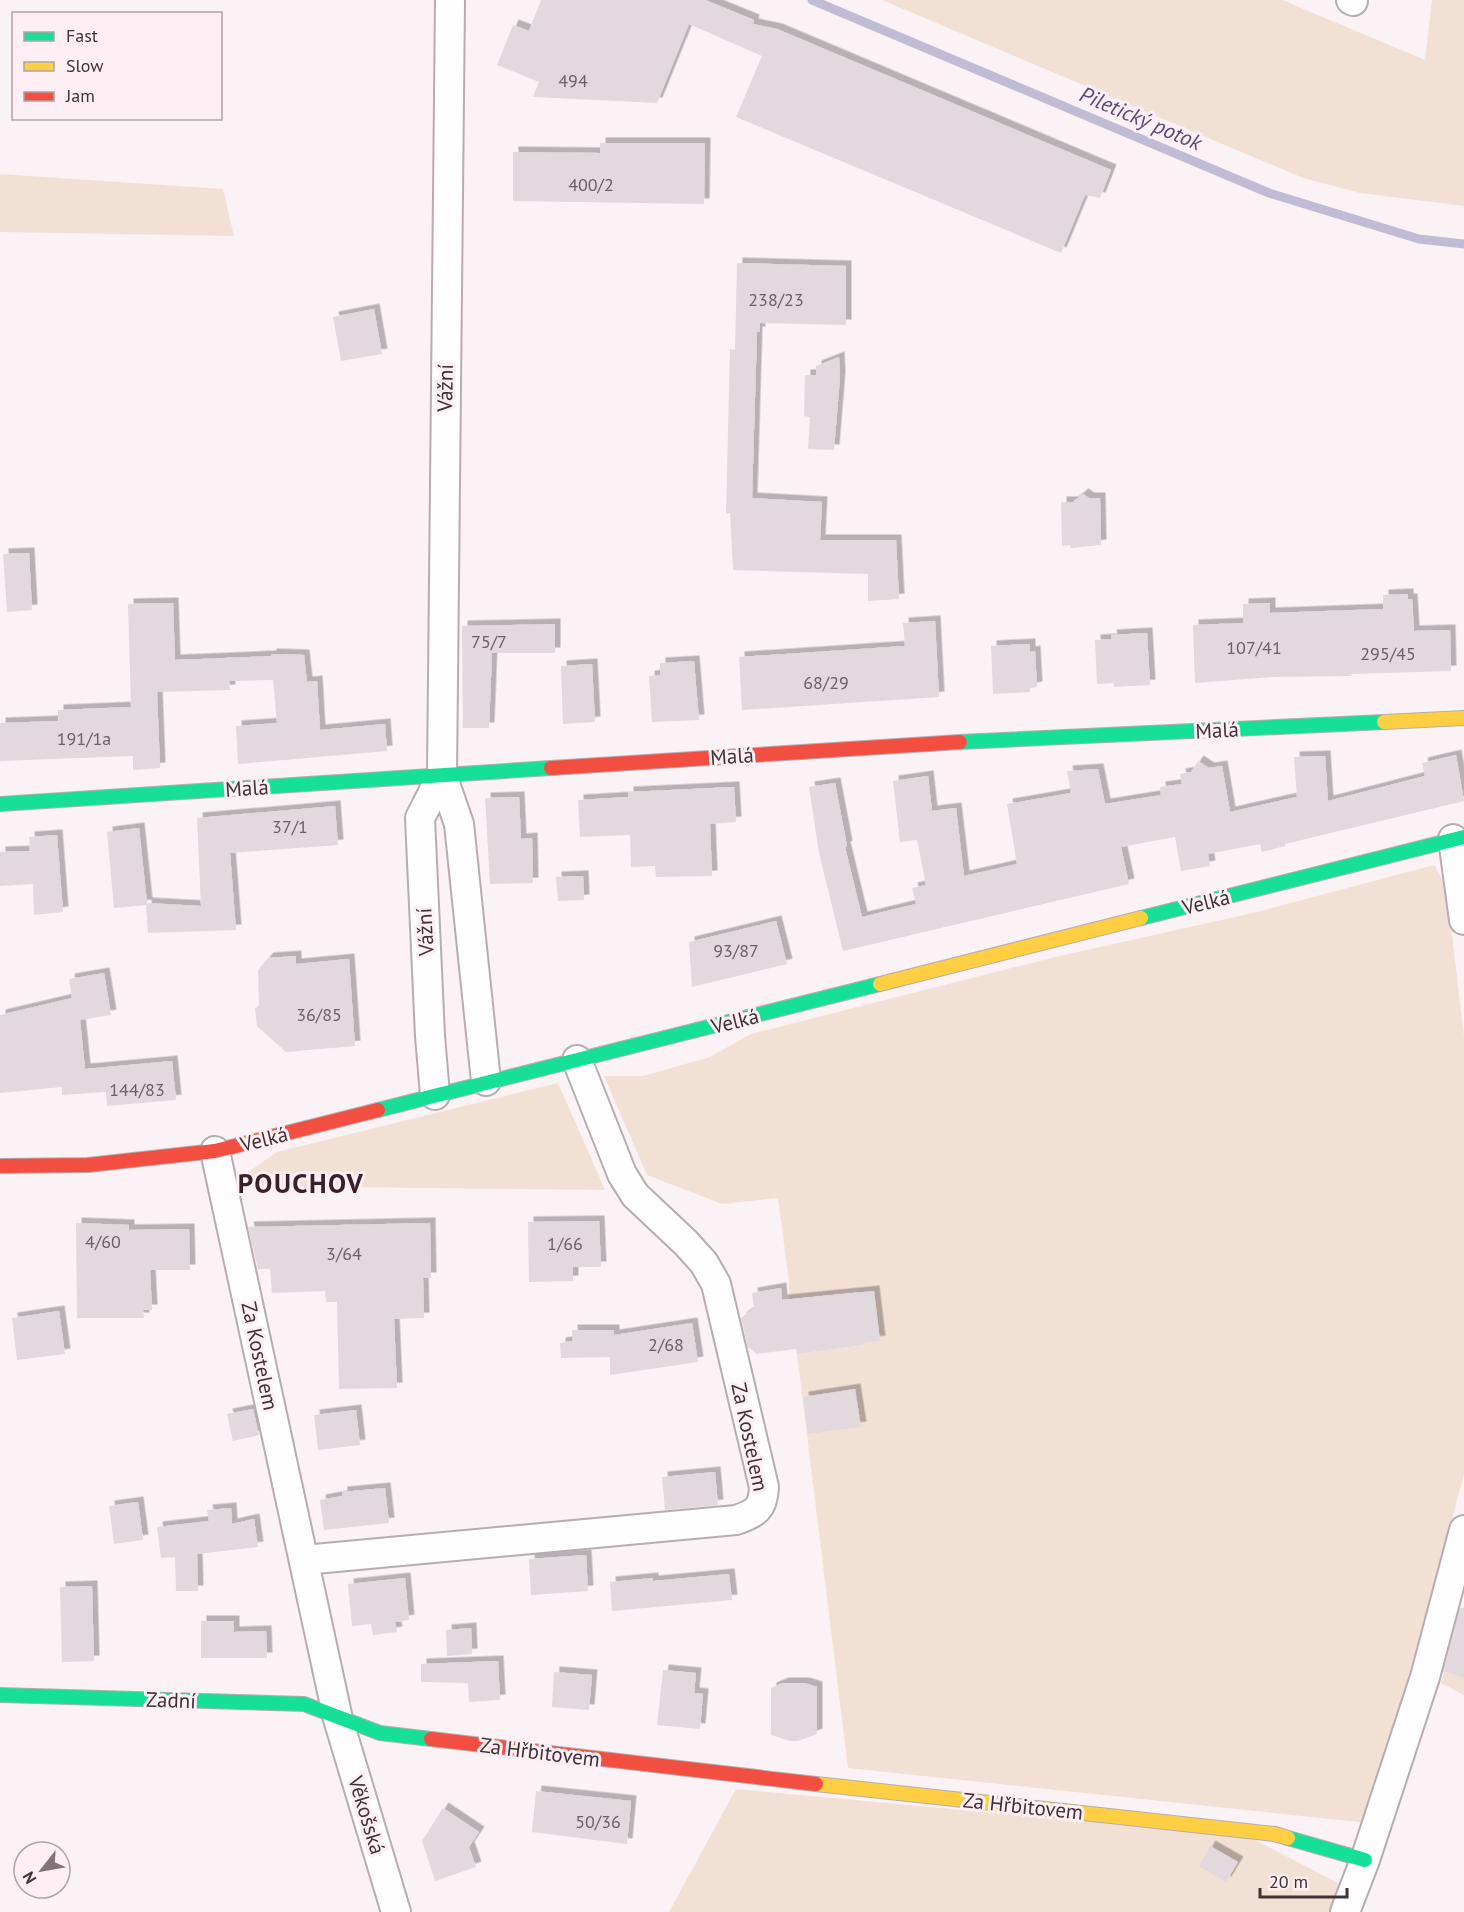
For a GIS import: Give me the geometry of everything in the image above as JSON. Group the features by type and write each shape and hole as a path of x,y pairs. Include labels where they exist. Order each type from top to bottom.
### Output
{"street":[{"name":"Vážní","path":"450,0 442,775 459,824 486,1082"},
{"name":"Malá","path":"0,804 895,745 1464,718"},
{"name":"Vážní","path":"435,1095 430,1036 420,818 442,775"},
{"name":"Velká","path":"0,1166 88,1165 215,1151 1459,838"},
{"path":"1459,838 1464,920"},
{"name":"Za Kostelem","path":"304,1560 736,1520 758,1509 763,1502 764,1487 716,1284 704,1263 686,1243 635,1195 622,1174 577,1060"},
{"name":"Za Kostelem","path":"215,1151 338,1719"},
{"path":"1345,1912 1365,1860 1425,1677 1464,1530"},
{"name":"Zadní","path":"0,1695 304,1704 338,1719"},
{"name":"Za Hřbitovem","path":"338,1719 380,1734 873,1791 1275,1834 1365,1860"},
{"name":"Věkošská","path":"338,1719 396,1912"}],"shaded area":[{"path":"882,0 1282,0 1425,60 1432,0 1464,0 1464,206 1360,193 1303,178"},
{"path":"0,174 223,189 234,236 0,232"},
{"path":"1434,865 1446,885 1464,1036 1464,1475 1368,1823 848,1768 797,1354 864,1345 858,1293 857,1291 789,1299 789,1282 778,1198 722,1204 647,1175 604,1076 643,1076 710,1057 751,1034 1055,957 1257,912"},
{"path":"558,1083 605,1190 248,1186 251,1170 277,1152"},
{"path":"1459,1608 1464,1609 1464,1695 1441,1683 1444,1672 1439,1670"},
{"path":"736,1789 1247,1836 1340,1884 1330,1912 669,1912"}],"building":[{"path":"541,0 705,0 754,20 753,24 777,29 1111,170 1100,198 1085,195 1061,253 736,117 762,56 689,24 657,103 533,97 539,82 497,65 513,25 529,31"},
{"path":"600,143 705,143 704,204 513,201 513,152 600,153"},
{"path":"737,263 846,266 846,325 760,323 760,332 757,332 752,498 822,502 820,540 896,540 899,599 868,601 868,574 733,570 730,513 726,514 730,349 735,350"},
{"path":"374,309 382,354 341,361 333,317"},
{"path":"839,357 840,377 834,450 808,449 810,417 804,416 805,375 816,375 816,366"},
{"path":"1083,494 1089,498 1100,498 1101,545 1071,548 1070,545 1062,546 1061,502 1073,502"},
{"path":"29,553 32,610 7,612 3,554"},
{"path":"1408,594 1408,599 1412,599 1414,631 1450,630 1451,671 1273,677 1195,683 1193,625 1243,623 1243,604 1270,603 1270,613 1383,609 1383,595"},
{"path":"173,603 175,660 271,656 271,654 304,655 307,682 317,681 320,730 385,724 387,751 238,764 236,726 277,723 273,680 229,681 230,690 157,692 160,768 133,770 133,756 0,761 0,723 58,721 58,710 131,707 128,604"},
{"path":"935,621 939,697 742,710 739,657 905,646 903,623"},
{"path":"555,624 555,653 492,653 489,728 463,728 462,626"},
{"path":"1147,633 1150,685 1114,687 1114,683 1097,684 1095,640 1112,639 1111,635"},
{"path":"1030,644 1030,652 1035,651 1037,687 1030,688 1030,692 993,694 991,646"},
{"path":"694,661 699,720 652,722 649,676 660,675 660,663"},
{"path":"592,664 595,722 563,724 561,666"},
{"path":"1456,755 1464,801 1285,844 1285,846 1262,852 1260,844 1208,854 1210,866 1181,871 1175,837 1121,847 1129,884 843,951 819,853 809,787 835,783 847,846 845,847 862,917 916,904 912,888 926,885 917,840 900,842 893,781 928,776 932,811 956,808 964,876 1017,864 1007,804 1071,793 1067,771 1098,769 1105,804 1161,795 1160,787 1182,784 1180,774 1191,772 1198,761 1209,768 1222,766 1230,812 1297,797 1294,757 1325,756 1328,801 1425,776 1422,763"},
{"path":"734,787 736,822 710,824 712,876 656,877 655,866 631,867 630,835 580,837 578,800 628,797 628,792"},
{"path":"519,797 521,839 532,838 533,883 490,884 485,798"},
{"path":"335,806 338,845 230,853 236,930 148,933 146,905 114,908 107,832 139,828 147,903 201,906 197,818"},
{"path":"57,835 63,912 34,915 33,884 0,886 0,852 30,851 29,837"},
{"path":"583,876 584,900 558,901 556,877"},
{"path":"776,921 787,964 692,987 689,942"},
{"path":"296,956 296,964 349,959 355,1046 286,1052 257,1026 255,1009 259,1005 258,970 268,958"},
{"path":"104,973 111,1015 80,1020 85,1069 172,1061 176,1100 107,1106 106,1092 62,1095 62,1087 0,1093 0,1015 72,998 69,979"},
{"path":"599,1221 601,1267 573,1267 573,1281 529,1282 528,1222"},
{"path":"76,1223 129,1225 129,1230 189,1229 190,1270 150,1270 152,1310 143,1310 144,1318 77,1318"},
{"path":"430,1223 431,1278 423,1278 424,1318 394,1319 397,1388 339,1389 337,1302 326,1302 325,1291 272,1293 270,1269 258,1269 248,1227"},
{"path":"781,1288 782,1300 874,1291 880,1341 797,1354 796,1349 756,1354 748,1348 741,1318 754,1308 752,1293"},
{"path":"59,1311 65,1354 17,1360 12,1318"},
{"path":"692,1323 698,1362 610,1375 610,1357 561,1358 560,1343 573,1341 572,1330 614,1330 614,1335"},
{"path":"855,1389 861,1427 808,1434 803,1397"},
{"path":"253,1409 259,1435 233,1441 227,1414"},
{"path":"356,1410 360,1445 318,1450 314,1415"},
{"path":"715,1472 718,1505 665,1510 662,1477"},
{"path":"385,1488 389,1523 324,1530 320,1500 342,1496 342,1492"},
{"path":"138,1502 143,1540 114,1544 109,1506"},
{"path":"231,1508 232,1524 254,1519 258,1547 197,1554 198,1591 176,1591 175,1557 161,1558 157,1527 209,1521 207,1510"},
{"path":"586,1555 588,1591 531,1595 529,1559"},
{"path":"729,1574 732,1600 612,1611 610,1582 653,1578 653,1581"},
{"path":"405,1578 409,1620 395,1622 397,1632 373,1635 371,1624 352,1626 348,1584"},
{"path":"92,1586 94,1661 62,1662 60,1587"},
{"path":"1460,1608 1464,1608 1464,1678 1444,1671"},
{"path":"201,1621 234,1621 234,1632 266,1631 267,1658 201,1658"},
{"path":"471,1628 472,1654 447,1656 446,1630"},
{"path":"498,1661 500,1700 469,1702 468,1683 421,1682 421,1664"},
{"path":"663,1670 696,1673 694,1693 703,1694 700,1729 657,1725"},
{"path":"554,1672 592,1675 589,1710 552,1707"},
{"path":"783,1683 804,1683 817,1687 817,1734 798,1741 771,1735 771,1688"},
{"path":"536,1791 631,1801 627,1844 532,1832"},
{"path":"443,1808 479,1832 469,1847 476,1867 435,1881 422,1841"},
{"path":"1210,1846 1238,1862 1226,1882 1199,1866"}],"waterway":[{"name":"Piletický potok","path":"812,0 1269,193 1419,239 1464,244"}],"traffic: fast":[{"path":"960,742 1384,722"},
{"path":"0,804 551,768"},
{"path":"1141,918 1464,837"},
{"path":"378,1110 880,984"},
{"path":"0,1695 304,1704 380,1733 431,1739"},
{"path":"1288,1838 1365,1860"}],"traffic: slow":[{"path":"1384,722 1464,718"},
{"path":"880,984 1141,918"},
{"path":"816,1784 1275,1834 1288,1838"}],"traffic: jam":[{"path":"551,768 960,742"},
{"path":"0,1166 88,1165 215,1151 378,1110"},
{"path":"431,1739 816,1784"}],"district":[{"name":"POUCHOV","path":"301,1183"}]}
